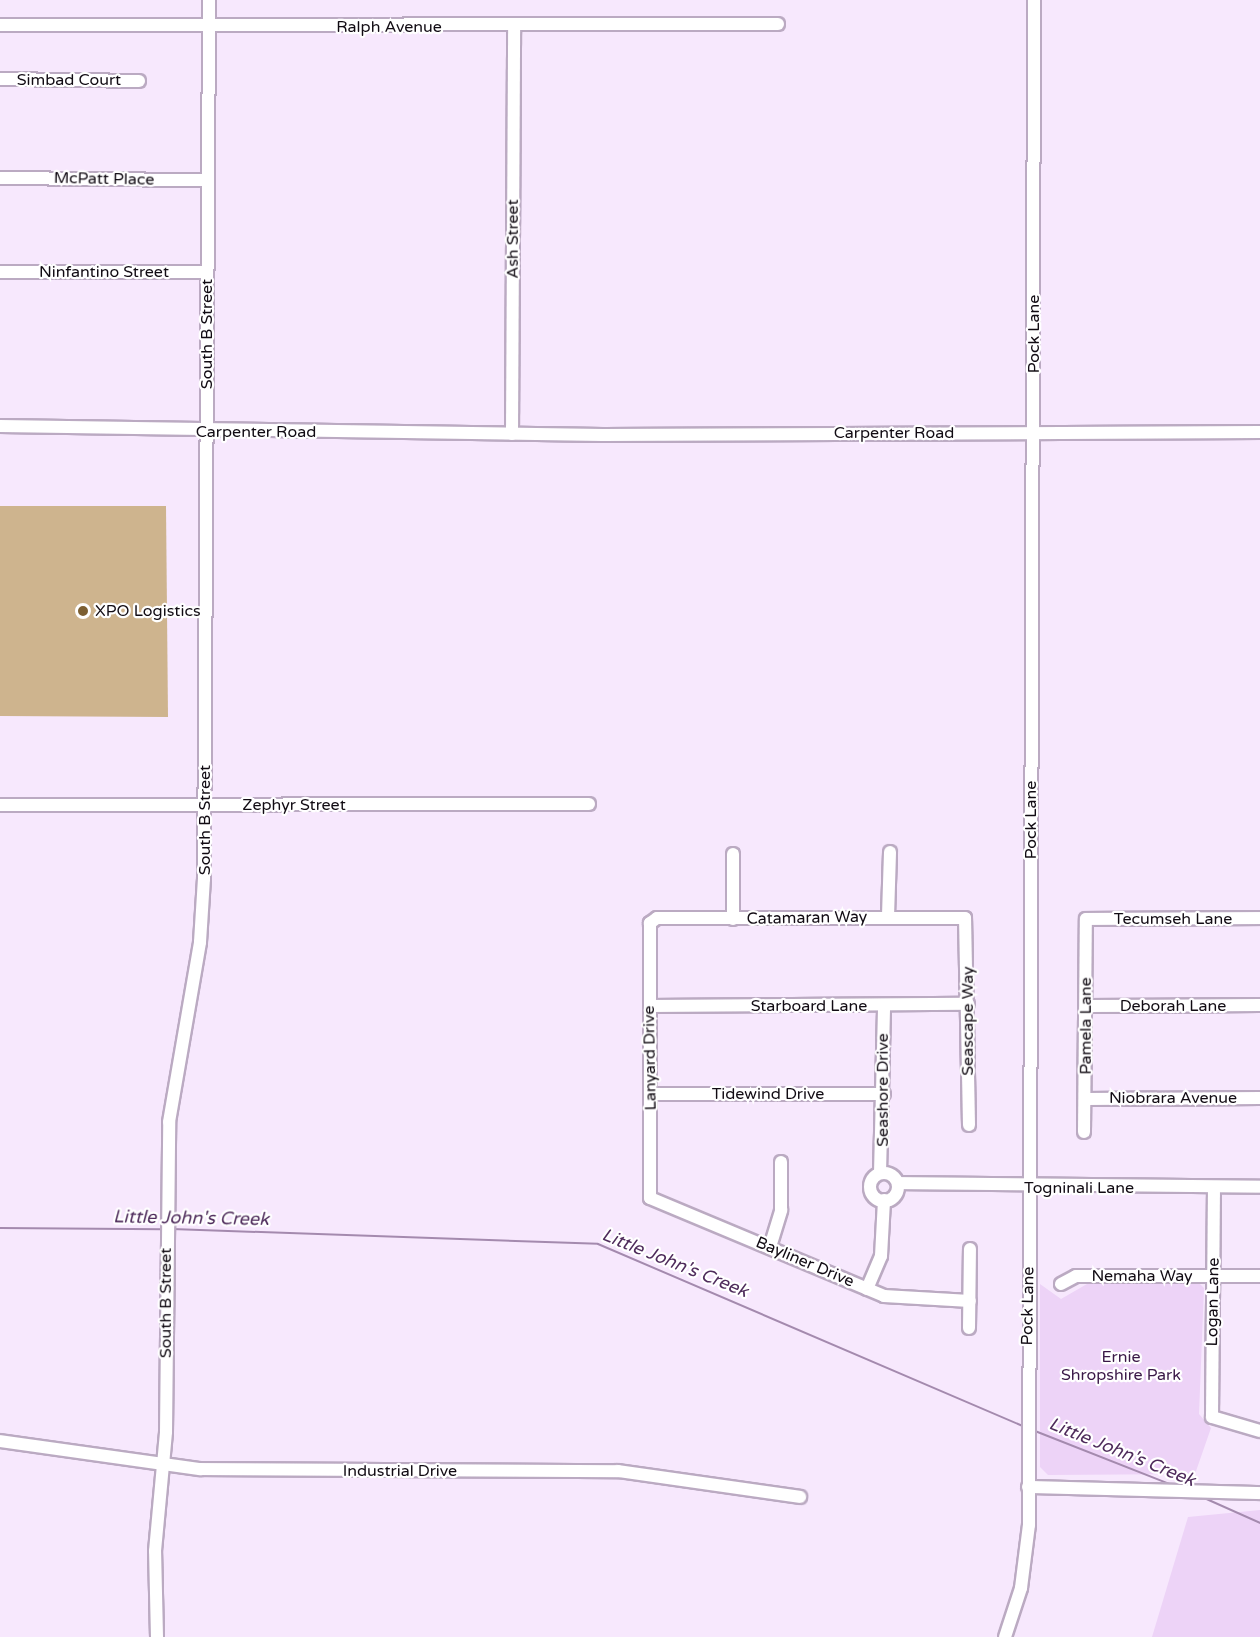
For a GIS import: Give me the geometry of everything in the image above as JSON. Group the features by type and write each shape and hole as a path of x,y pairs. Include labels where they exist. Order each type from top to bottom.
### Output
{"street":[{"name":"South B Street","path":"157,1637 155,1560 164,1467 166,1216 173,1089 202,921 205,805 209,0"},
{"name":"Pock Lane","path":"1005,1637 1025,1564 1028,1487 1034,0"},
{"name":"Ralph Avenue","path":"0,25 514,28 778,24"},
{"name":"Ash Street","path":"512,434 514,28"},
{"name":"Simbad Court","path":"0,79 139,81"},
{"name":"McPatt Place","path":"0,178 208,180"},
{"name":"Ninfantino Street","path":"0,272 207,272"},
{"name":"Carpenter Road","path":"0,426 207,432 512,434 1260,432"},
{"name":"Zephyr Street","path":"0,805 589,804"},
{"path":"888,916 890,852"},
{"path":"733,854 733,919"},
{"name":"Catamaran Way","path":"650,923 657,918 888,916 965,918"},
{"name":"Seascape Way","path":"965,918 969,1125"},
{"name":"Tecumseh Lane","path":"1086,919 1260,918"},
{"name":"Pamela Lane","path":"1084,1132 1086,919"},
{"name":"Lanyard Drive","path":"648,1193 652,1094 650,923"},
{"name":"Starboard Lane","path":"650,1006 968,1004"},
{"name":"Deborah Lane","path":"1086,1006 1260,1005"},
{"name":"Seashore Drive","path":"867,1289 881,1256 884,1200 870,1190 880,1173 884,1094 884,1006"},
{"name":"Tidewind Drive","path":"652,1094 884,1094"},
{"name":"Niobrara Avenue","path":"1086,1099 1260,1098"},
{"path":"770,1247 781,1210 781,1162"},
{"path":"880,1173 898,1184 893,1198 884,1200"},
{"name":"Togninali Lane","path":"898,1184 1029,1188 1260,1187"},
{"name":"Logan Lane","path":"1214,1187 1212,1417 1260,1431"},
{"name":"Bayliner Drive","path":"648,1193 892,1298 970,1301"},
{"path":"969,1328 970,1249"},
{"name":"Nemaha Way","path":"1061,1284 1076,1276 1260,1276"},
{"name":"Industrial Drive","path":"0,1441 164,1467 618,1471 800,1497"},
{"path":"1028,1487 1214,1489 1260,1493"}],"green space":[{"name":"Ernie Shropshire Park","path":"1199,1283 1204,1288 1199,1414 1211,1428 1195,1474 1048,1475 1040,1467 1040,1284 1061,1299 1087,1284"},
{"path":"1260,1510 1260,1637 1152,1637 1188,1517"}],"building":[{"name":"XPO Logistics","path":"0,506 166,506 168,717 0,716"}],"waterway":[{"name":"Little John's Creek","path":"0,1228 163,1229"},
{"name":"Little John's Creek","path":"172,1229 598,1244 1024,1427"},
{"name":"Little John's Creek","path":"1035,1431 1172,1485"},
{"name":"Little John's Creek","path":"1202,1497 1260,1523"}],"place":[{"name":"XPO Logistics","path":"83,611"}]}
